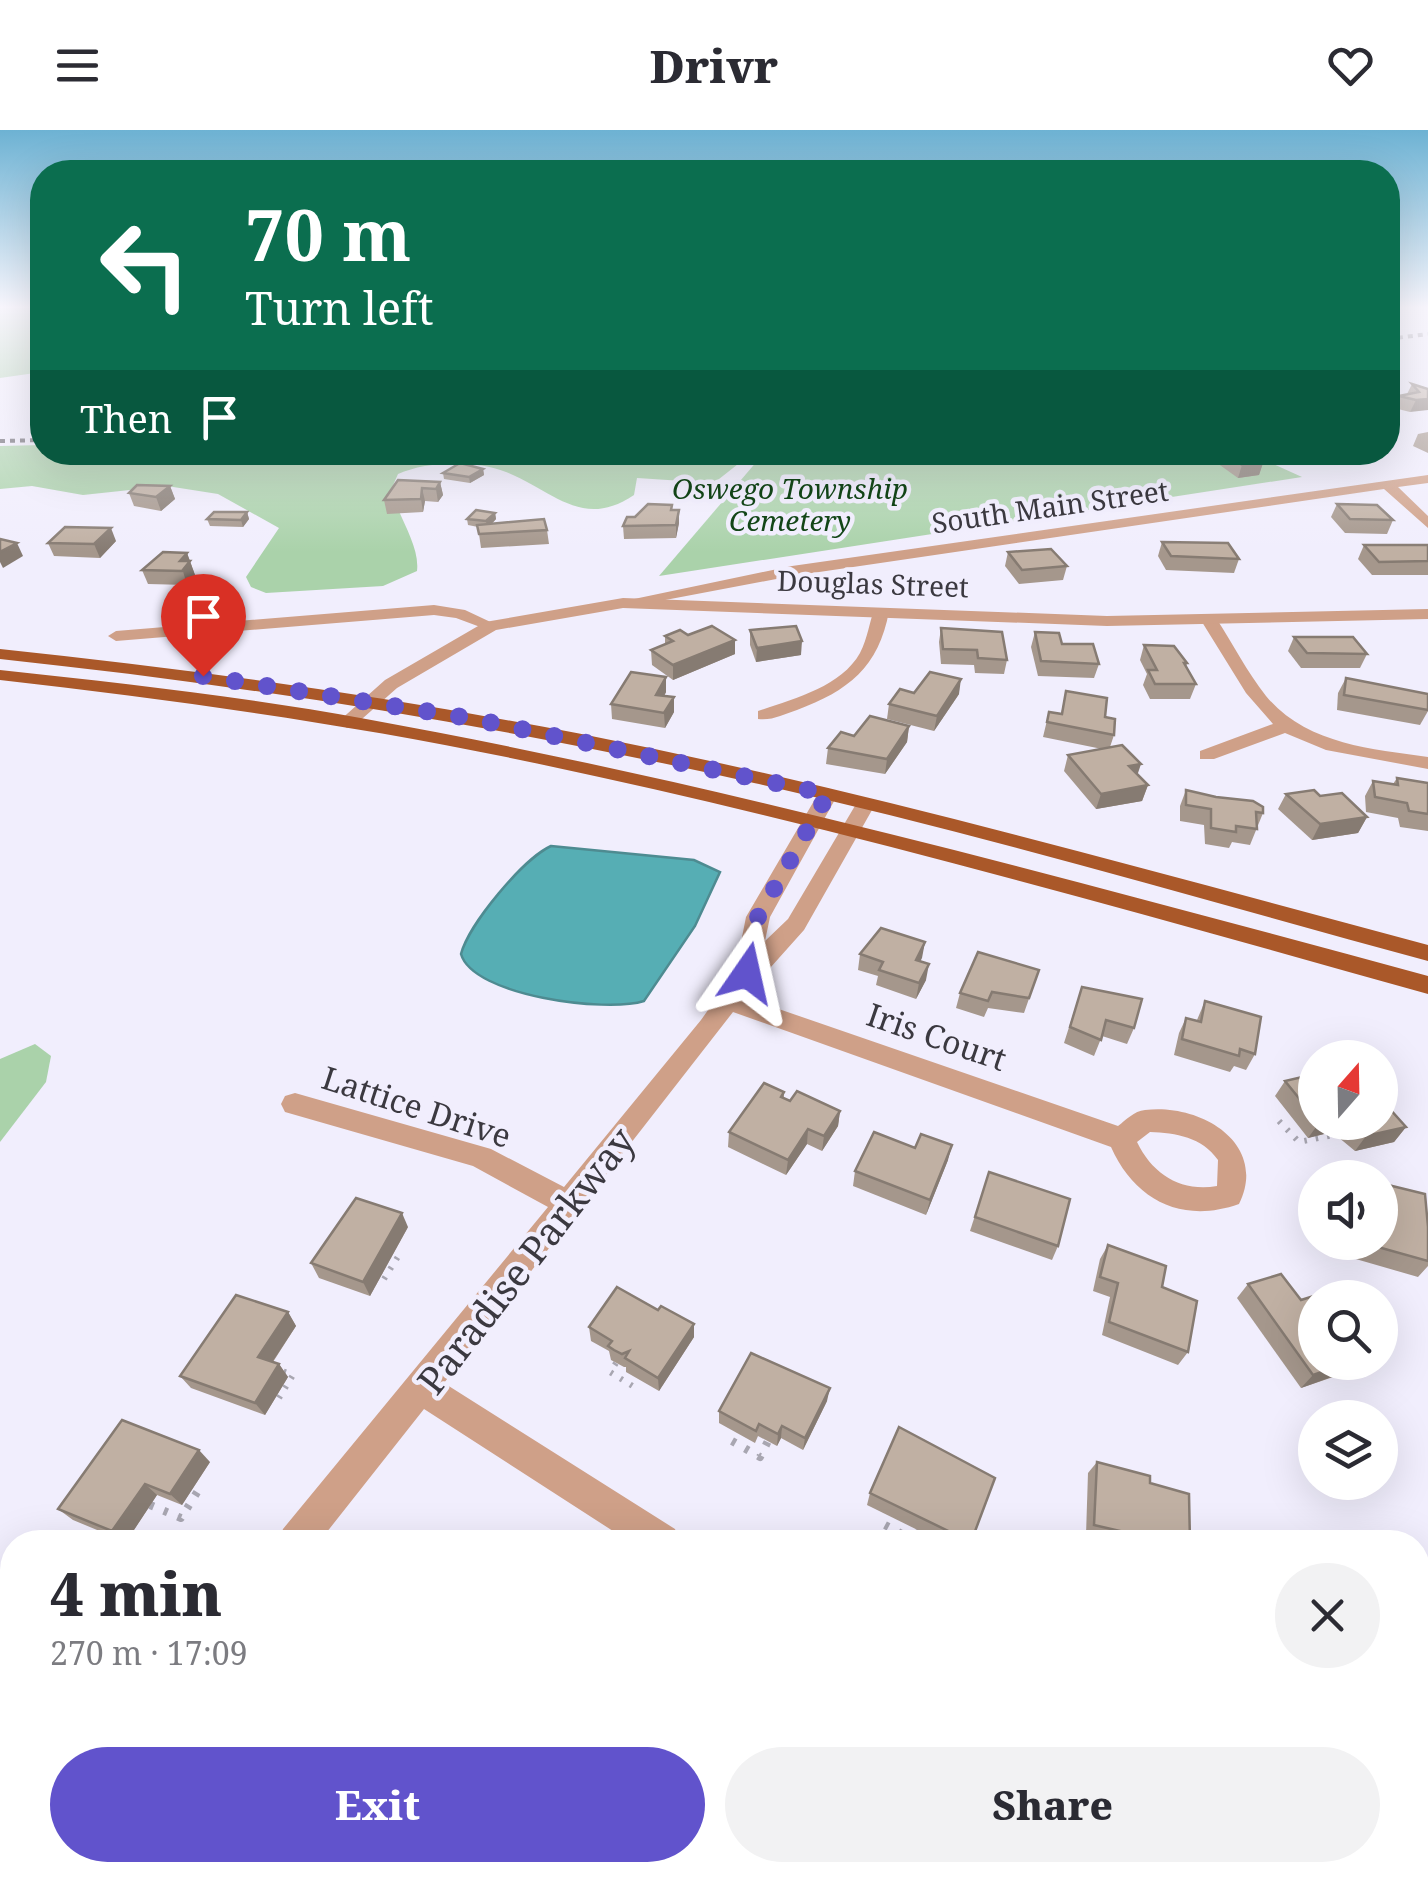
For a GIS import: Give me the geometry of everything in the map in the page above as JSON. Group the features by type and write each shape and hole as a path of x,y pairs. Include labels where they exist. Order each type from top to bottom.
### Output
{"main road":[{"path":"0,654 203,676 371,701 828,794 1428,952"},
{"path":"0,676 346,722 674,787 851,829 1428,986"}],"street":[{"name":"South Main Street","path":"623,603 792,570 1428,479"},
{"path":"1387,485 1428,524"},
{"name":"Douglas Street","path":"346,722 418,666 491,626 623,603 1210,622 1428,614"},
{"path":"116,636 434,610 459,613 491,626"},
{"path":"765,715 822,694 858,672 877,644 882,611"},
{"path":"1210,622 1260,700 1285,726 1330,743 1428,764"},
{"path":"1207,755 1285,726"},
{"name":"Paradise Parkway","path":"747,973 758,917 828,794"},
{"name":"Paradise Parkway","path":"306,1530 570,1204 747,973 796,924 866,803"},
{"name":"Iris Court","path":"729,1001 1122,1139"},
{"name":"Lattice Drive","path":"295,1104 481,1157 570,1204"},
{"path":"423,1389 643,1530"}],"path":[{"path":"1279,1120 1299,1142 1309,1140"},
{"path":"384,1279 399,1255 392,1252"},
{"path":"616,1363 610,1372 639,1390"},
{"path":"270,1366 293,1375 279,1398"},
{"path":"732,1441 760,1457 768,1441"},
{"path":"150,1505 180,1518 201,1486"},
{"path":"884,1524 895,1530"}],"green space":[{"path":"30,445 30,465 442,465 398,474 391,490 412,542 417,571 383,586 266,593 251,587 246,577 279,528 218,494 167,486 83,495 32,486 0,489 0,446"},
{"path":"480,465 737,465 714,483 637,478 634,495 599,509 569,504"},
{"name":"Oswego Township Cemetery","path":"754,465 1276,465 1302,477 659,576"},
{"path":"35,1044 51,1056 46,1082 0,1142 0,1059"}],"water":[{"path":"551,846 694,860 720,872 695,926 644,1001 601,1005 543,998 489,981 471,969 461,954 474,926 498,894 526,864"}],"building":[{"path":"1416,389 1428,389 1428,399 1400,396 1400,396 1419,392"},
{"path":"457,465 483,469 469,477 443,473"},
{"path":"398,480 440,482 436,489 422,488 421,499 384,500"},
{"path":"137,485 170,486 156,497 129,493"},
{"path":"648,504 672,505 671,510 679,510 676,525 623,526 627,517 635,517"},
{"path":"1337,504 1377,505 1393,520 1350,519"},
{"path":"476,510 495,513 486,521 467,519"},
{"path":"214,512 247,512 241,520 207,519"},
{"path":"544,519 547,530 479,534 477,525"},
{"path":"65,527 111,528 94,544 48,543"},
{"path":"0,539 17,543 0,552"},
{"path":"1162,542 1228,543 1239,559 1171,556"},
{"path":"1364,545 1428,545 1428,561 1379,562"},
{"path":"1051,549 1067,566 1022,570 1008,552"},
{"path":"163,552 187,553 180,561 190,561 182,571 142,570"},
{"path":"712,626 735,640 673,665 651,650 673,641 665,636 680,630 688,635"},
{"path":"796,626 802,641 757,648 750,630"},
{"path":"941,628 1002,632 1007,660 978,658 977,650 943,649"},
{"path":"1035,632 1059,633 1062,644 1093,644 1099,664 1041,661"},
{"path":"1294,637 1353,637 1367,654 1307,653"},
{"path":"1144,645 1174,646 1196,684 1155,684 1148,670 1157,670"},
{"path":"631,672 666,677 656,695 674,697 664,713 611,704"},
{"path":"930,672 961,679 937,716 889,704 900,689 914,693"},
{"path":"1346,678 1428,694 1428,710 1344,695"},
{"path":"1066,691 1107,698 1105,717 1115,719 1114,735 1047,722 1049,712 1062,714"},
{"path":"870,716 909,726 887,759 828,748 841,732 854,736"},
{"path":"1122,745 1141,764 1129,766 1148,785 1101,794 1068,755"},
{"path":"1397,778 1428,783 1428,814 1409,811 1407,803 1375,797 1373,781 1398,785"},
{"path":"1186,790 1253,801 1263,807 1263,813 1256,812 1257,829 1236,826 1236,832 1211,828 1211,809 1186,805"},
{"path":"1314,790 1320,796 1342,793 1367,817 1320,824 1286,794"},
{"path":"881,928 925,942 916,960 929,964 919,983 879,970 883,962 860,954"},
{"path":"978,952 1039,970 1029,998 992,992 988,1001 960,993"},
{"path":"1082,987 1142,999 1134,1028 1106,1020 1101,1040 1070,1027"},
{"path":"1205,1001 1261,1017 1255,1054 1240,1049 1239,1056 1182,1039 1186,1018 1201,1022"},
{"path":"1298,1078 1298,1097 1285,1081"},
{"path":"764,1083 784,1092 781,1097 790,1101 797,1091 840,1111 824,1136 808,1129 788,1160 729,1132"},
{"path":"874,1132 915,1148 921,1134 952,1145 930,1200 855,1171"},
{"path":"989,1172 1070,1199 1058,1246 975,1217"},
{"path":"1398,1187 1425,1194 1428,1261 1398,1253"},
{"path":"356,1198 402,1213 363,1282 311,1263"},
{"path":"1108,1245 1166,1266 1162,1287 1197,1301 1188,1352 1109,1322 1118,1283 1100,1277"},
{"path":"1281,1274 1298,1296 1298,1354 1248,1284"},
{"path":"617,1287 694,1324 658,1378 625,1358 629,1351 622,1354 614,1350 608,1346 612,1341 589,1327"},
{"path":"236,1295 288,1312 258,1357 279,1364 255,1403 180,1376"},
{"path":"751,1353 830,1388 805,1438 782,1426 778,1434 759,1424 756,1431 719,1411"},
{"path":"122,1420 199,1450 170,1494 145,1484 113,1530 58,1509"},
{"path":"899,1427 995,1478 976,1530 946,1530 870,1493"},
{"path":"1097,1462 1150,1476 1150,1483 1189,1494 1190,1530 1116,1530 1094,1525"}],"railway":[{"path":"0,441 30,440"}],"route":[{"path":"203,676 469,718 828,794 758,917 747,973"}]}
